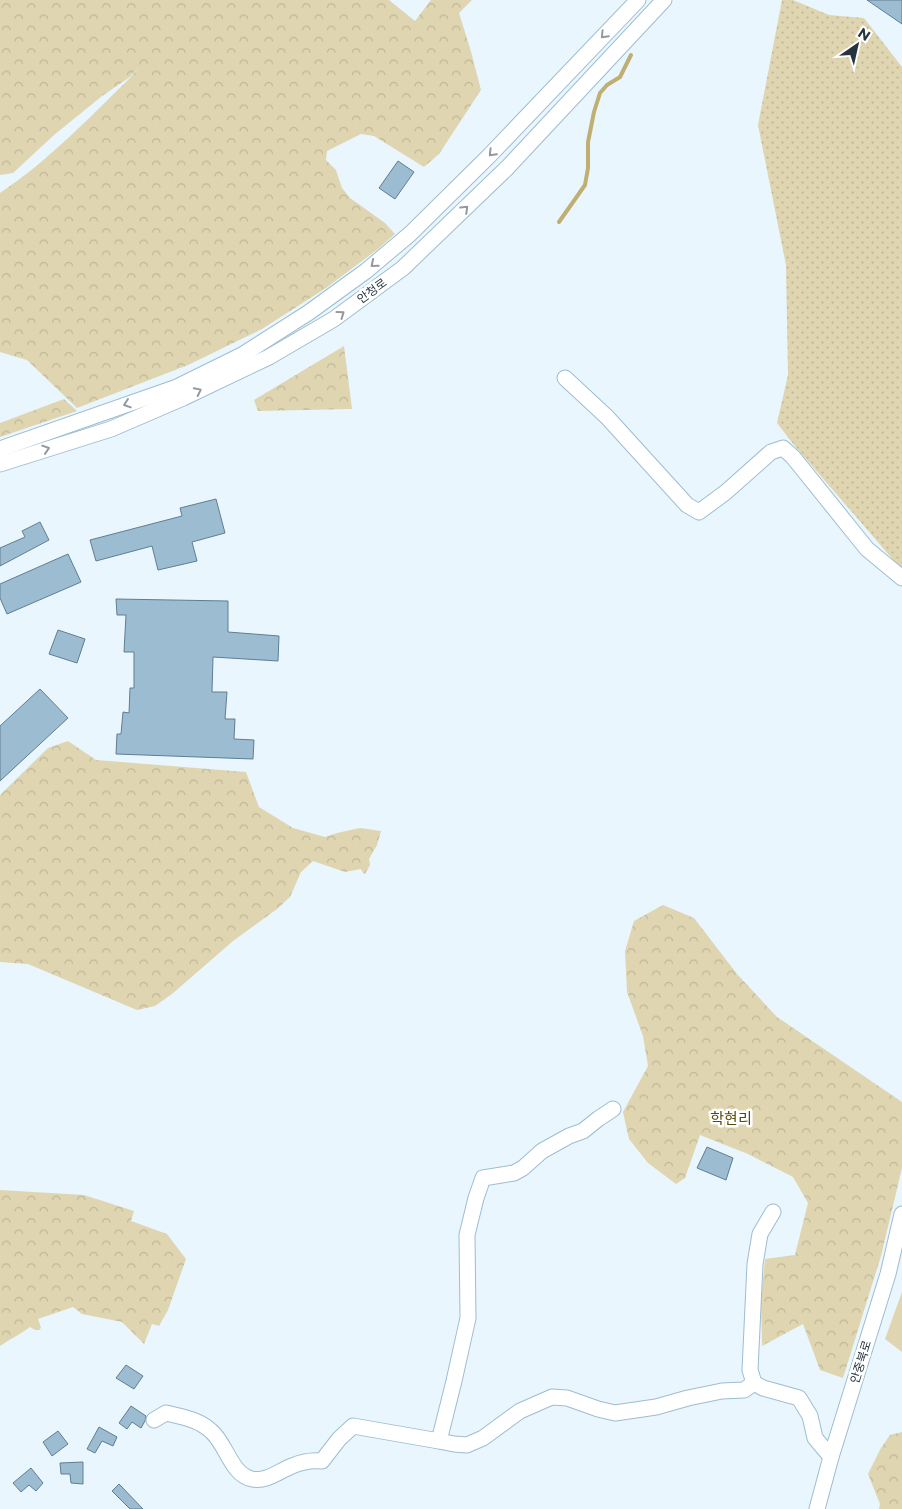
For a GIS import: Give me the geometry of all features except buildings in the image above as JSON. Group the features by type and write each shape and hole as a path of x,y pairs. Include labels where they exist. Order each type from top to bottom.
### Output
{"street":[{"name":"안청로","path":"0,449 177,387 242,355 308,313 366,271 410,234 638,0"},
{"name":"안청로","path":"0,464 111,428 184,398 269,358 334,319 403,268 494,181 664,0"},
{"path":"565,378 607,417 687,505 699,512 726,492 771,452 783,448 794,457 867,549 902,578"},
{"path":"439,1441 468,1318 467,1235 483,1178 514,1173 523,1168 542,1151 569,1136 584,1131 613,1109"},
{"path":"773,1212 760,1234 755,1264 750,1370 754,1383 763,1388 798,1398 810,1416 816,1438 831,1457"},
{"name":"안중북로","path":"818,1509 831,1457 888,1274 902,1214"},
{"path":"154,1420 166,1413 194,1420 213,1432 242,1475 253,1479 269,1478 292,1466 313,1460 322,1460 339,1439 353,1426 467,1445 483,1438 520,1411 552,1397 567,1398 615,1413 656,1407 722,1391 744,1390 754,1383"}],"green space":[{"path":"0,0 389,0 415,21 431,0 472,0 459,13 481,90 439,154 424,167 374,136 361,134 327,151 326,160 336,170 342,188 350,198 385,223 395,234 378,249 326,288 262,329 188,365 77,408 27,360 0,352 0,193 18,181 68,138 130,78 141,65 130,77 102,96 54,135 13,173 0,175"},
{"path":"782,0 793,0 829,15 864,18 902,67 902,570 777,423 788,375 786,265 758,125"},
{"path":"344,346 352,409 258,411 254,400"},
{"path":"64,399 77,411 0,437 0,423"},
{"path":"68,741 96,760 246,772 259,807 293,828 325,837 360,828 381,831 377,845 369,859 370,865 365,874 361,869 345,872 313,861 301,872 290,897 277,909 233,941 172,994 155,1006 137,1010 28,964 0,962 0,795 48,748"},
{"path":"663,905 694,918 737,974 777,1017 902,1102 902,1168 881,1256 843,1378 820,1370 803,1324 762,1346 761,1301 765,1259 795,1255 808,1203 793,1177 748,1154 700,1135 685,1178 676,1184 648,1163 629,1139 623,1112 648,1066 643,1036 627,992 625,951 634,921"},
{"path":"0,1190 84,1195 134,1211 131,1221 167,1234 186,1259 168,1310 159,1326 152,1324 144,1344 122,1322 82,1314 73,1307 38,1319 41,1328 39,1330 30,1327 0,1346"},
{"path":"902,1292 902,1352 885,1339"},
{"path":"902,1432 902,1509 879,1509 880,1504 868,1474 890,1435"}],"waterway":[{"path":"559,222 585,185 588,168 588,142 600,93 607,85 620,77 631,55"}],"district":[{"name":"학현리","path":"731,1119"}]}
